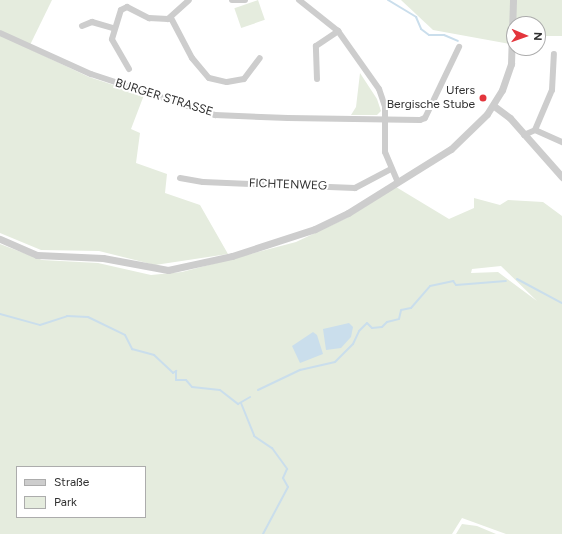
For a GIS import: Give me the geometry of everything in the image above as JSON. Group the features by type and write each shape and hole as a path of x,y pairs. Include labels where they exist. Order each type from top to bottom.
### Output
{"street":[{"path":"129,68 114,47 112,28 123,7 149,18 171,18 189,0"},
{"path":"232,0 245,0"},
{"path":"299,0 338,31 379,89 386,120 385,152 391,169 398,182"},
{"path":"0,239 48,256 103,258 154,270 182,269 292,237 373,198 451,149 494,106 511,64 513,0"},
{"path":"171,18 192,58 209,78 227,82 244,79 260,58"},
{"path":"82,26 92,22 112,28"},
{"path":"317,79 316,46 338,31"},
{"name":"BURGER STRASSE","path":"0,33 91,74 215,114 386,120 425,118 459,47"},
{"path":"524,135 535,130 552,90 554,54"},
{"path":"494,106 524,135 562,177"},
{"path":"535,130 562,142"},
{"name":"FICHTENWEG","path":"180,178 203,182 355,188 391,169"}],"green space":[{"path":"0,0 52,0 30,45 0,31"},
{"path":"258,0 265,20 241,28 234,8"},
{"path":"401,0 510,0 510,16 506,16 506,43 433,30"},
{"path":"515,0 562,0 562,36 546,36 546,16 516,16"},
{"path":"0,35 89,77 144,95 131,129 140,133 136,163 167,174 165,193 200,205 228,254 155,265 99,251 41,250 0,233"},
{"path":"360,73 377,99 381,111 377,115 351,115 356,107"},
{"path":"396,187 449,219 474,208 474,198 500,205 508,200 543,202 562,216 562,534 506,534 462,518 452,534 0,534 0,244 42,260 98,263 151,275 182,272 296,242 349,217","holes":["501,266 537,301 498,272 471,273 472,269"]},
{"path":"462,524 477,526 496,534 456,534"}],"water":[{"path":"349,323 353,327 351,337 341,348 326,350 323,329"},
{"path":"313,332 317,335 323,354 300,363 292,346"}],"waterway":[{"path":"388,0 416,17 421,29 429,35 444,35 458,41"},
{"path":"517,279 562,303"},
{"path":"258,390 300,370 335,362 353,344 359,331 367,323 372,328 382,327 387,322 399,319 401,310 411,308 430,286 453,281 456,285 506,281"},
{"path":"0,314 40,325 67,316 88,317 125,335 132,349 154,355 173,373 176,371 176,380 186,380 192,387 220,390 238,404 250,397"},
{"path":"241,403 254,436 272,448 287,469 283,478 288,487 263,534"}],"place":[{"name":"Ufers Bergische Stube","path":"483,98"}]}
